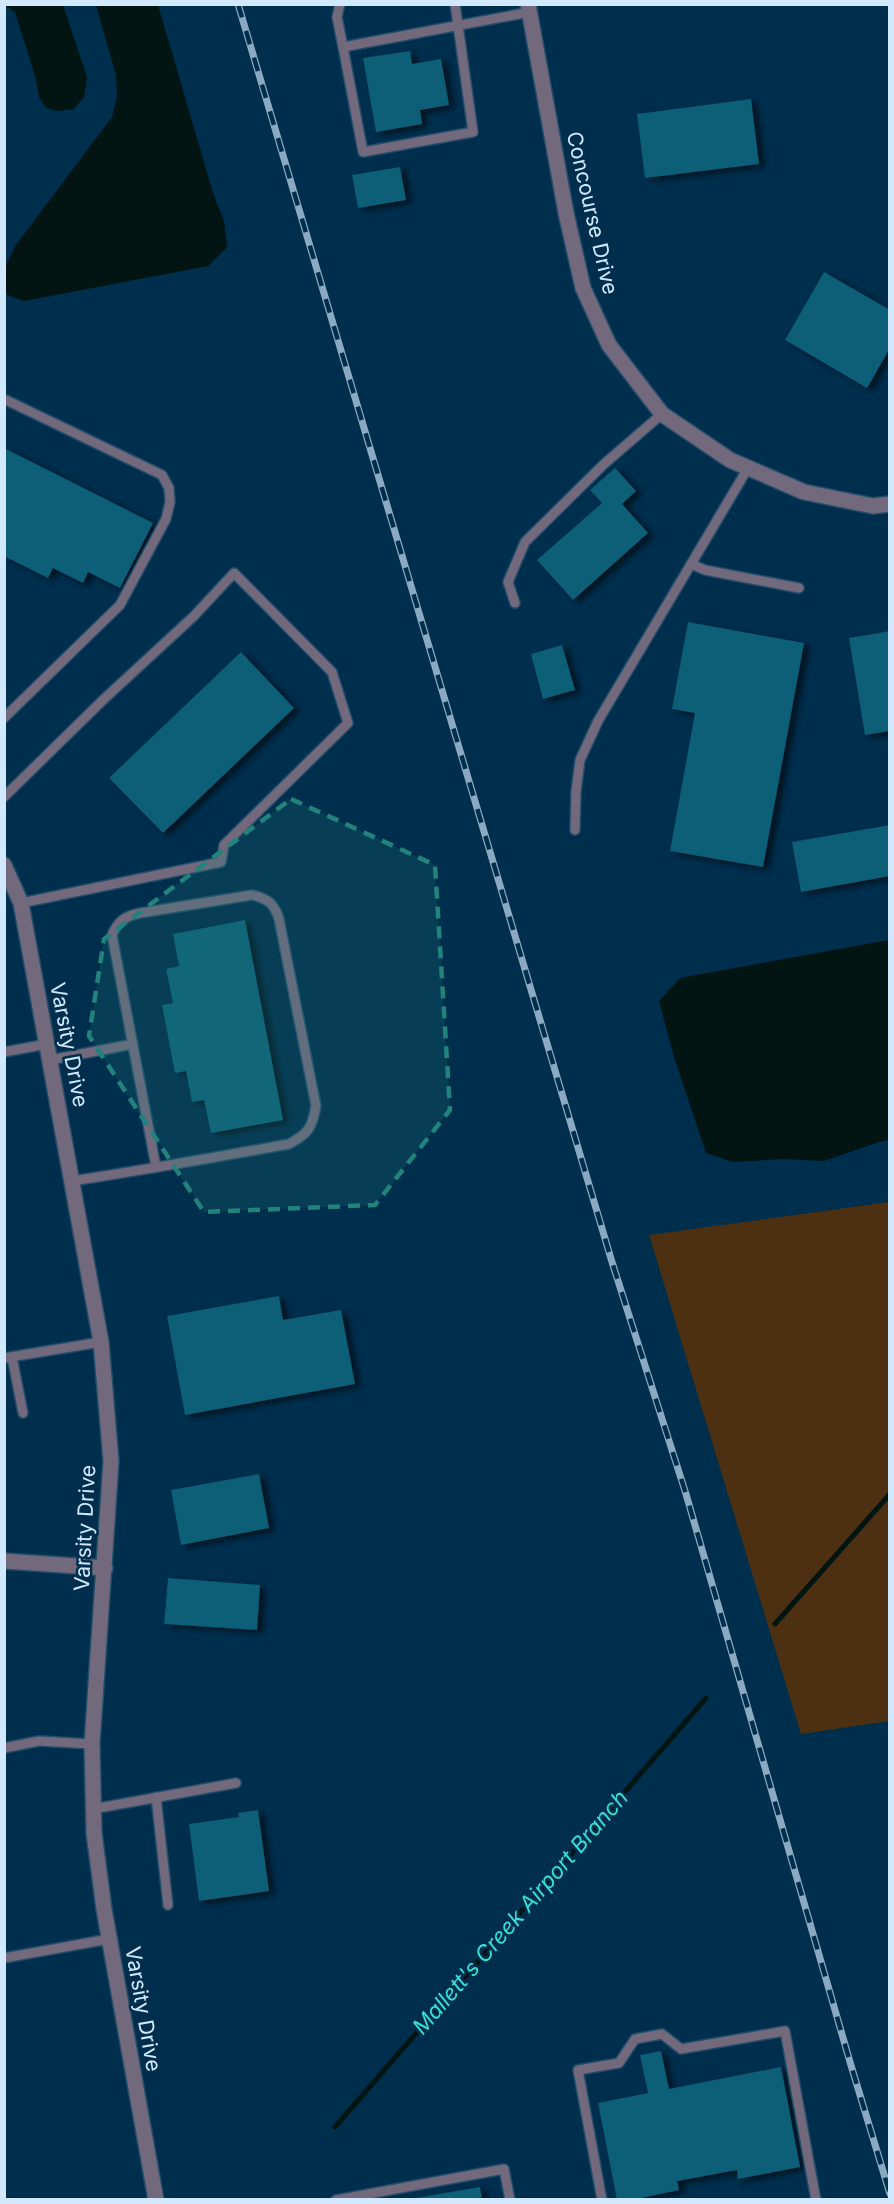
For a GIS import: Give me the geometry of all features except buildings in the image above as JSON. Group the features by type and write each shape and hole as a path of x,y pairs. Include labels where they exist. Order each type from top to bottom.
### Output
{"street":[{"name":"Concourse Drive","path":"529,8 566,213 584,288 609,345 662,414 730,460 804,492 873,506 890,504"},
{"name":"Varsity Drive","path":"4,865 21,903 101,1342 111,1461 92,1744 94,1833 109,1939 156,2199"},
{"path":"4,1561 105,1568"}],"lane":[{"path":"340,4 337,17 363,152 473,132 455,4"},
{"path":"343,47 459,25 529,8"},
{"path":"4,718 120,605 166,519 170,502 169,488 162,475 6,400"},
{"path":"515,603 508,582 525,542 604,464 662,414"},
{"path":"575,830 580,760 598,721 748,468"},
{"path":"691,564 705,570 799,588"},
{"path":"4,797 104,699 194,616 234,573 332,672 348,723 224,845 221,862 21,903"},
{"path":"72,1181 156,1167 289,1144 305,1135 313,1123 316,1107 275,907 266,898 252,895 126,916 112,935 156,1167"},
{"path":"4,1052 47,1044"},
{"path":"50,1060 133,1044"},
{"path":"23,1413 8,1357 101,1342"},
{"path":"4,1748 39,1741 92,1744"},
{"path":"93,1809 236,1783"},
{"path":"156,1797 168,1905"},
{"path":"4,1958 109,1939"},
{"path":"602,2199 578,2070 619,2063 635,2039 662,2034 681,2049 785,2031 816,2199"},
{"path":"336,2199 504,2169 510,2199"}],"highlighted area":[{"path":"291,799 435,865 450,1110 375,1205 204,1212 89,1036 104,939"}],"shaded area":[{"path":"4,5 63,5 87,77 84,97 74,109 57,111 46,108 39,97 36,79 15,12"},
{"path":"96,5 158,5 213,193 224,221 227,247 208,266 24,301 7,295 5,267 16,245 112,117 117,97 116,75"},
{"path":"889,940 889,1140 824,1161 783,1159 733,1162 706,1153 674,1057 659,1001 680,978"},
{"path":"889,1202 889,1721 801,1734 649,1235"}],"waterway":[{"name":"Mallett's Creek Airport Branch","path":"775,1624 890,1494"},
{"name":"Mallett's Creek Airport Branch","path":"335,2127 706,1698"}],"railway":[{"path":"238,4 612,1262 686,1494 890,2194"}]}
